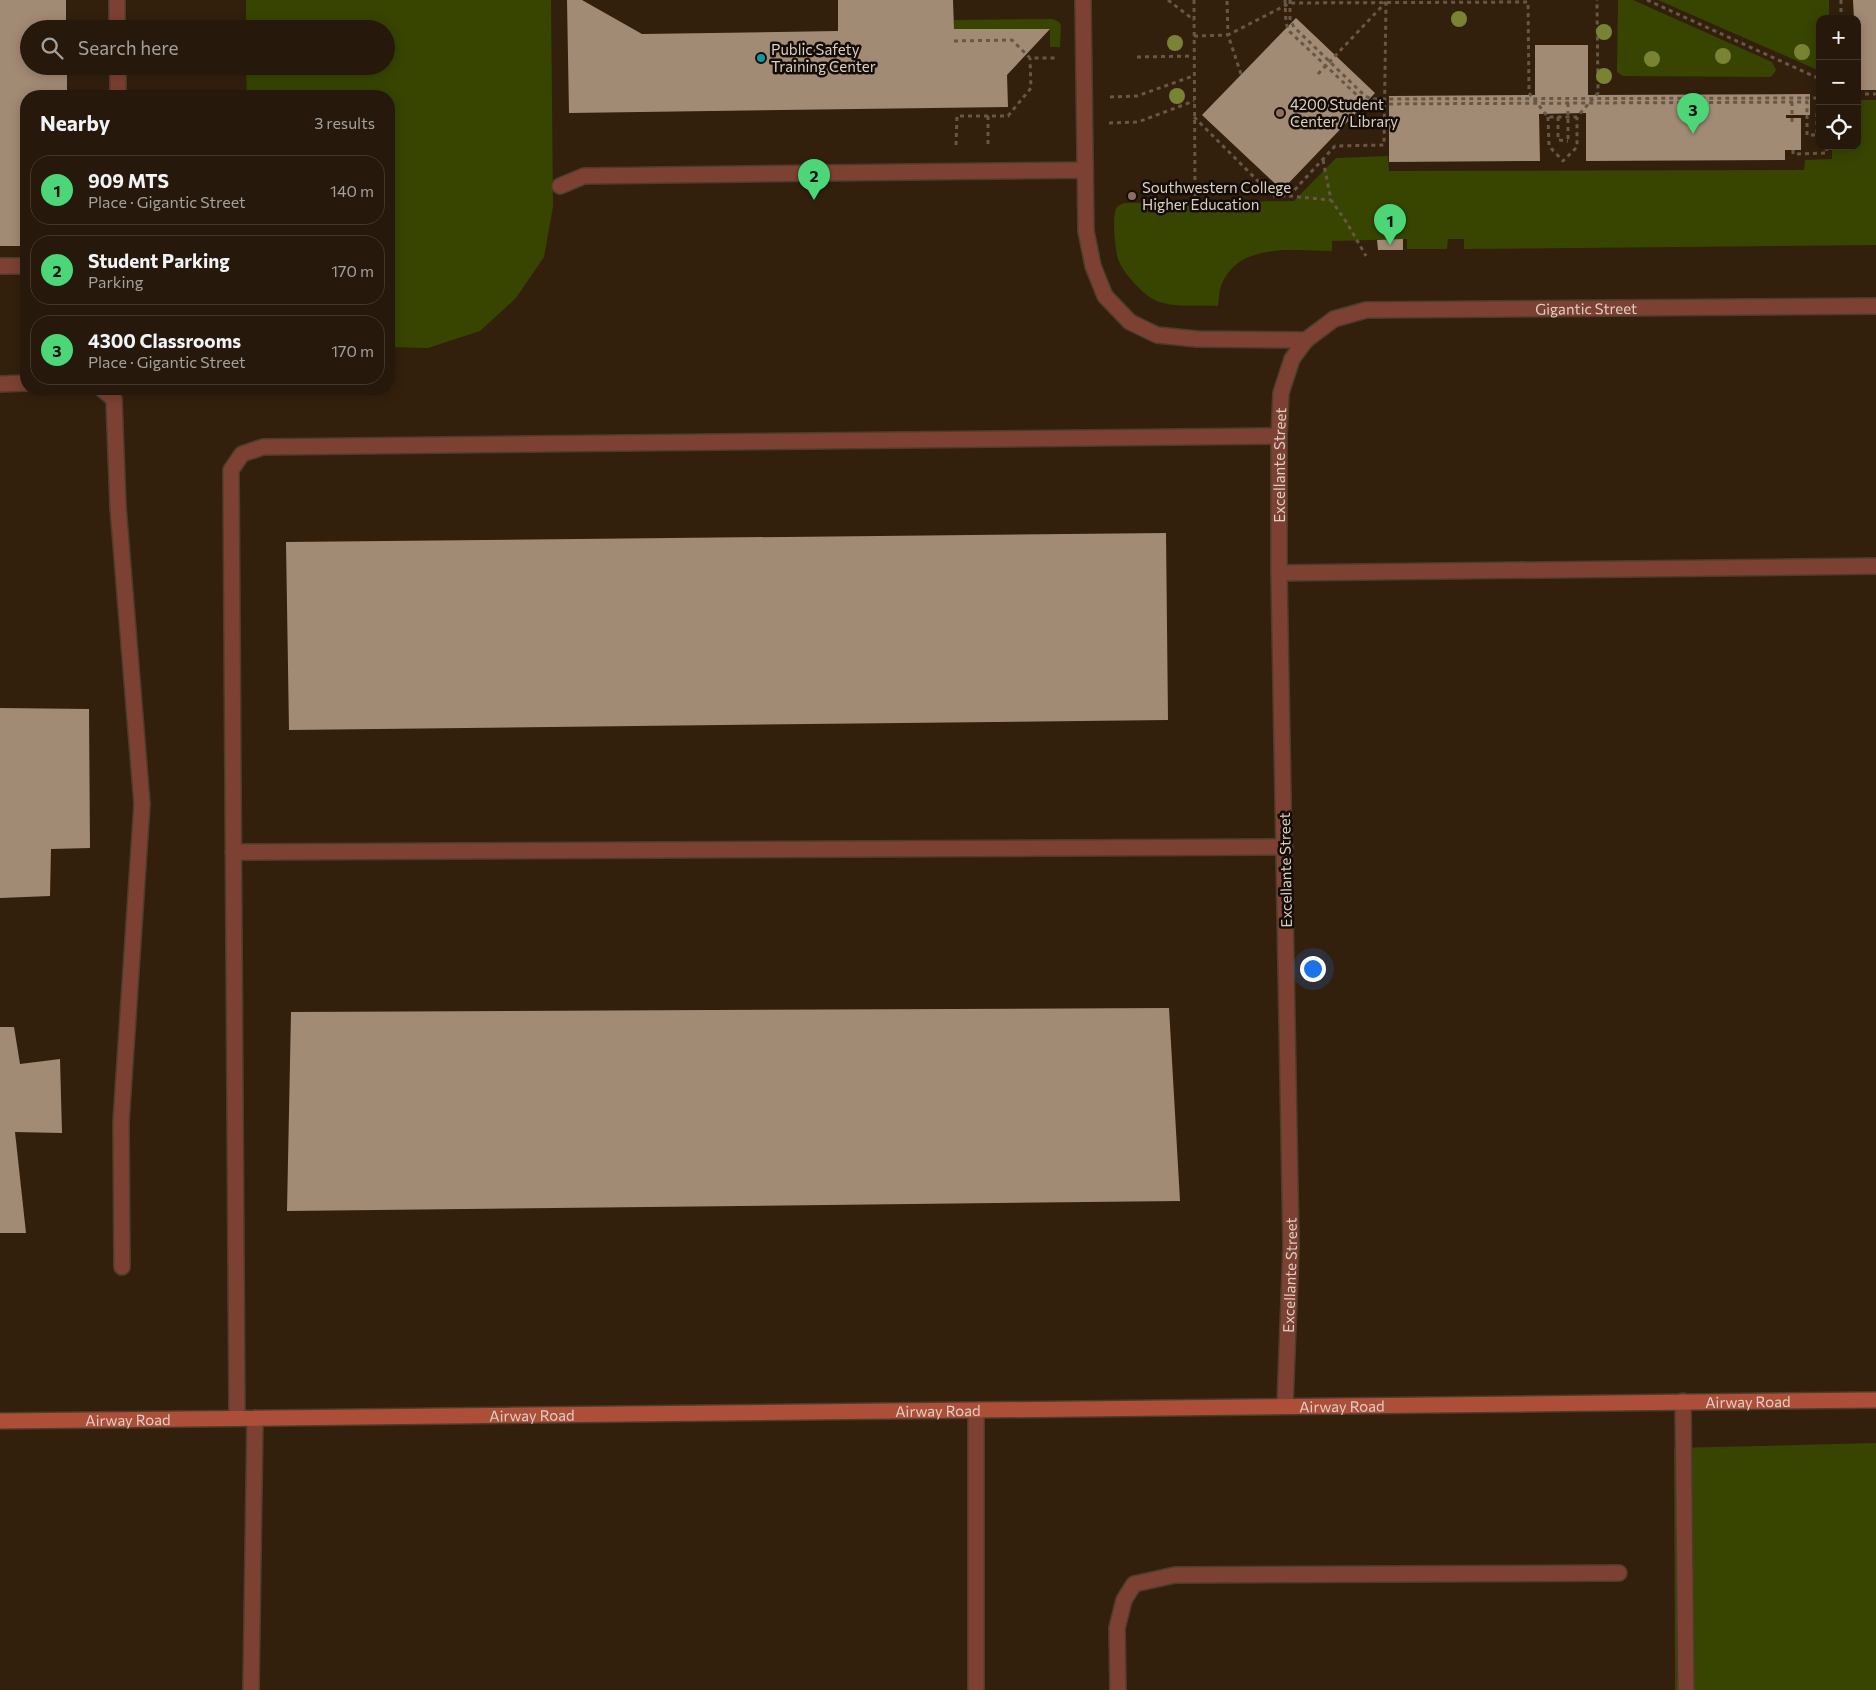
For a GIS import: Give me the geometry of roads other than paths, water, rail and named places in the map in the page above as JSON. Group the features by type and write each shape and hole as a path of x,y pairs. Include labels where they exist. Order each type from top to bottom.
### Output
{"street":[{"path":"117,0 117,20"},
{"path":"1083,0 1086,231 1092,266 1105,296 1130,322 1157,335 1197,339 1306,340"},
{"path":"118,75 118,90"},
{"path":"560,186 584,176 1085,170"},
{"path":"0,266 20,266"},
{"name":"Gigantic Street","path":"1306,340 1334,319 1366,310 1876,306"},
{"name":"Excellante Street","path":"1285,1406 1291,1246 1279,573 1279,436 1281,393 1292,359 1306,340"},
{"path":"0,384 20,383"},
{"path":"109,395 114,400 118,506 142,804 121,1122 122,1267"},
{"path":"236,1418 230,470 242,454 263,447 1279,436"},
{"path":"1279,573 1876,566"},
{"path":"233,852 1285,848"},
{"name":"Airway Road","path":"0,1420 1876,1400"},
{"path":"1683,1401 1686,1690"},
{"path":"976,1411 976,1690"},
{"path":"251,1690 255,1418"},
{"path":"1118,1690 1117,1628 1124,1600 1134,1584 1175,1575 1619,1573"}],"place":[{"name":"Public Safety Training Center","path":"761,58"},
{"name":"4200 Student Center / Library","path":"1280,113"},
{"name":"4300 Classrooms","path":"1693,134"},
{"name":"Southwestern College Higher Education","path":"1132,196"},
{"name":"Student Parking","path":"814,200"},
{"name":"909 MTS","path":"1390,245"}]}
